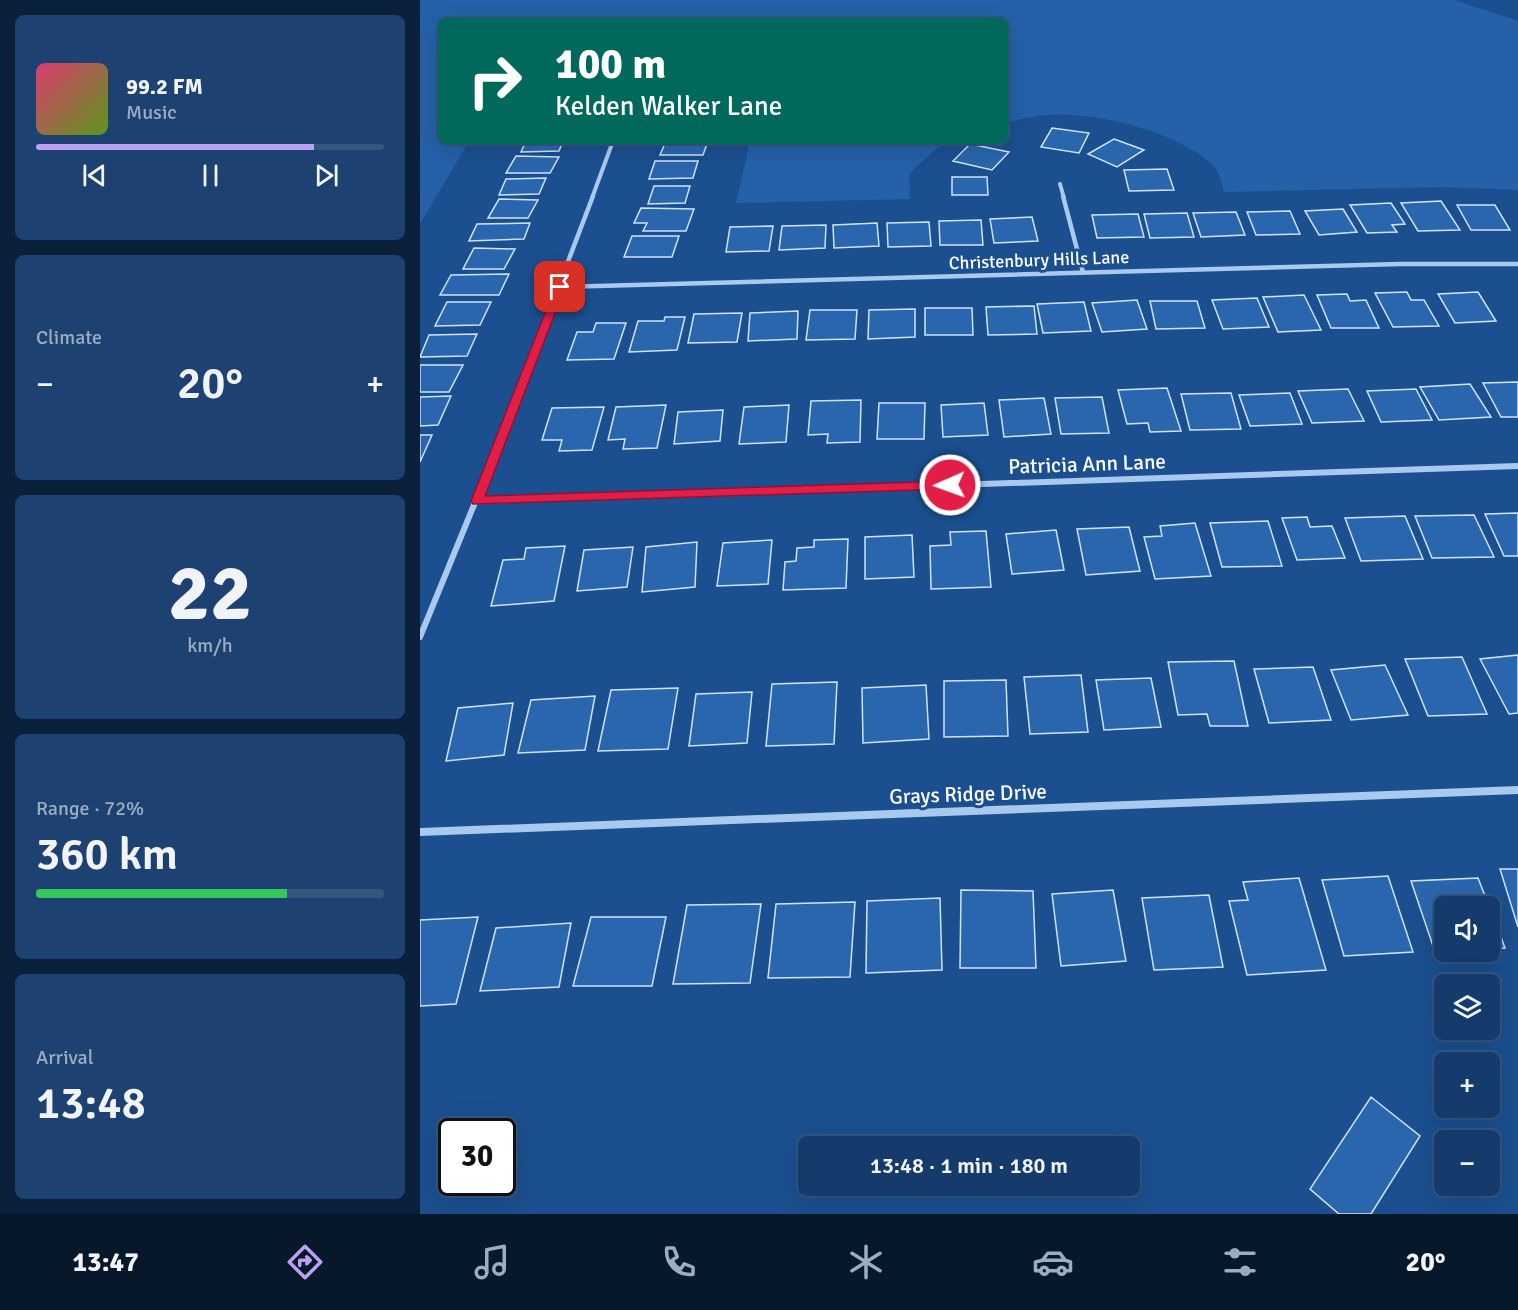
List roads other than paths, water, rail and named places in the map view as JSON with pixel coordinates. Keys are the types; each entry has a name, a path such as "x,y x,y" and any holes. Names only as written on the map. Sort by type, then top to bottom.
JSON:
{"street":[{"path":"420,637 477,501 560,287 612,144"},
{"path":"1060,184 1083,272"},
{"name":"Christenbury Hills Lane","path":"560,287 1400,264 1518,264"},
{"name":"Patricia Ann Lane","path":"477,501 1518,466"},
{"name":"Grays Ridge Drive","path":"420,832 1518,790"}]}
